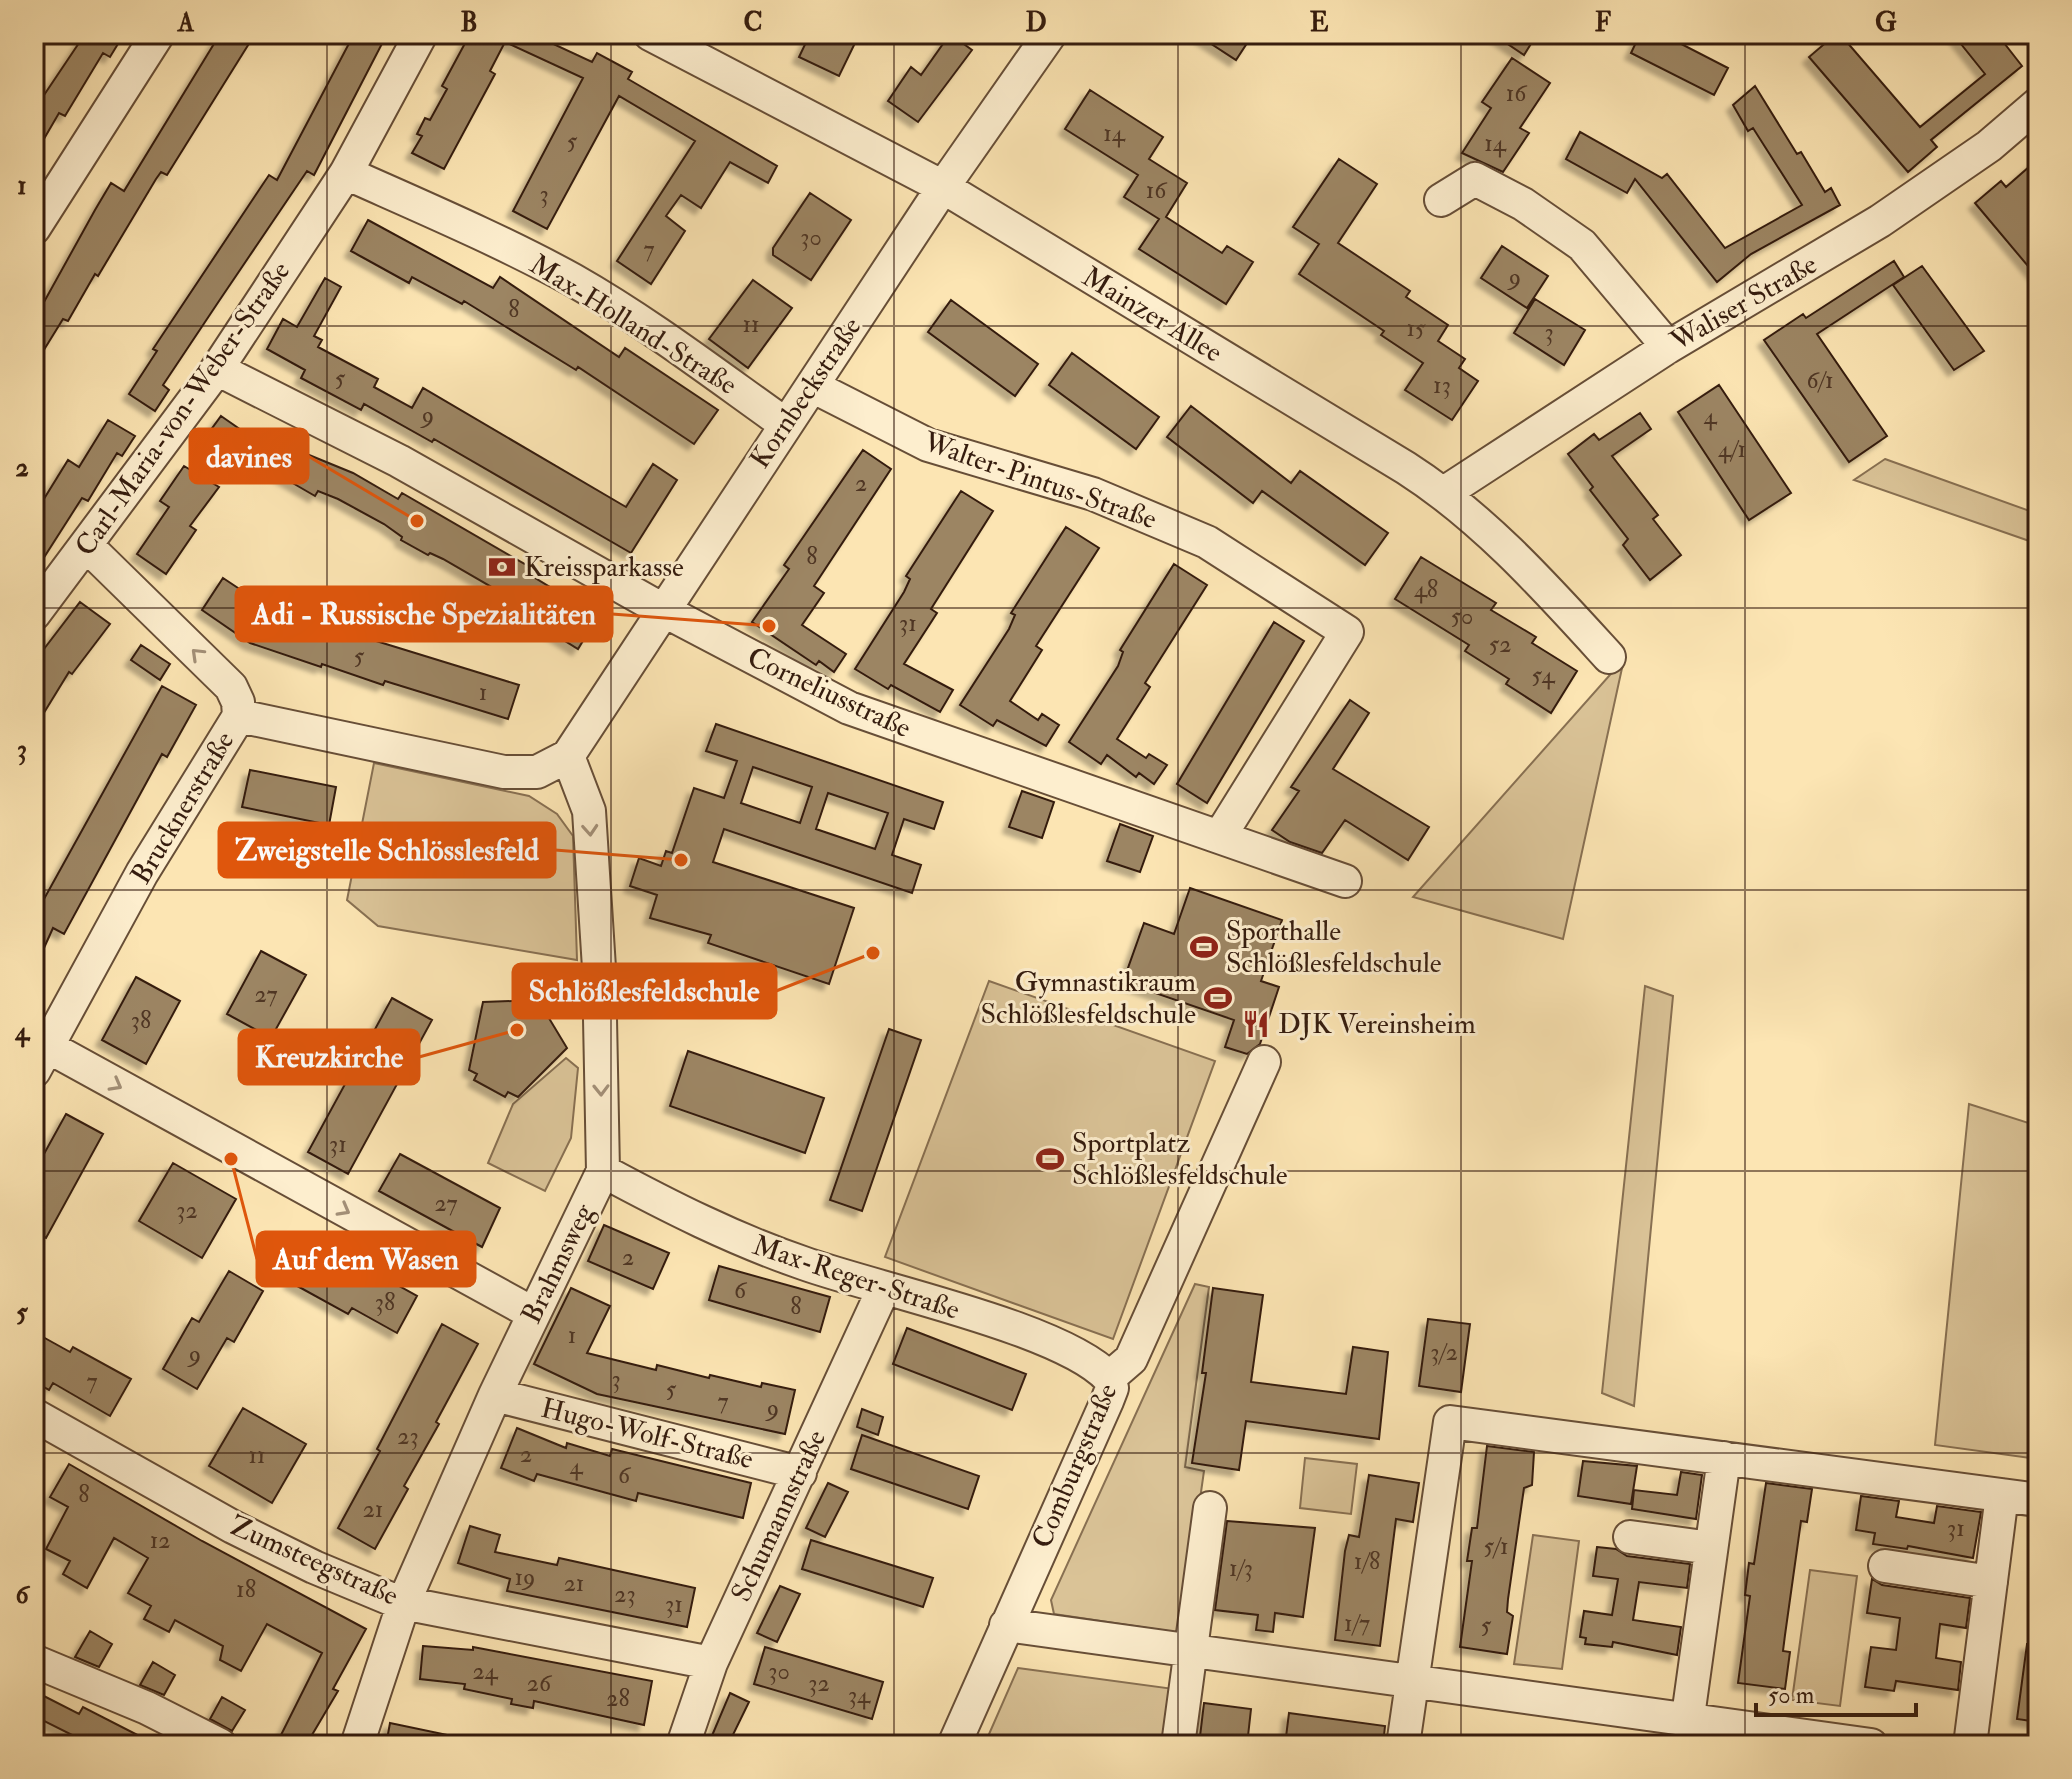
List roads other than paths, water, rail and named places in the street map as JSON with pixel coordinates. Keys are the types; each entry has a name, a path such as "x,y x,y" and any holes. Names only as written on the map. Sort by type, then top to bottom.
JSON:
{"street":[{"path":"34,228 158,34"},
{"name":"Carl-Maria-von-Weber-Straße","path":"34,614 217,369 346,173 421,34"},
{"name":"Mainzer Allee","path":"650,34 943,187 1444,493 1540,582 1609,657"},
{"name":"Kornbeckstraße","path":"568,756 661,609 943,187 1050,34"},
{"name":"Waliser Straße","path":"1444,493 1668,347 1880,221 1989,146 2038,104"},
{"name":"Max-Holland-Straße","path":"346,173 484,235 574,281 675,346 785,424"},
{"path":"1441,200 1475,179 1523,204 1582,245 1668,347"},
{"name":"Corneliusstraße","path":"217,369 399,461 661,609 849,708 1345,881"},
{"name":"Walter-Pintus-Straße","path":"812,386 928,445 1093,494 1207,542 1347,632 1220,836"},
{"path":"87,546 231,687 238,702 239,716"},
{"name":"Brucknerstraße","path":"38,1053 142,873 239,716 504,772 537,772 568,756"},
{"name":"Brahmsweg","path":"357,1745 404,1602 495,1395 603,1171 599,968 589,811 568,756"},
{"path":"38,1053 534,1314"},
{"name":"Comburgstraße","path":"954,1745 1107,1401 1112,1388 1109,1378 1131,1359 1264,1062"},
{"name":"Max-Reger-Straße","path":"603,1171 738,1239 883,1290 1050,1342 1097,1365 1109,1378"},
{"name":"Schumannstraße","path":"683,1745 711,1663 883,1290"},
{"name":"Hugo-Wolf-Straße","path":"495,1395 800,1473"},
{"name":"Zumsteegstraße","path":"34,1415 233,1527 314,1567 404,1602 711,1663"},
{"path":"1403,1745 1450,1422 2038,1500"},
{"path":"1686,1733 1724,1458"},
{"path":"1970,1745 2002,1495"},
{"path":"1178,1745 1210,1508"},
{"path":"1630,1537 1711,1548"},
{"path":"1885,1566 1991,1582"},
{"path":"1006,1625 1190,1654 1412,1683 1686,1733 1871,1745"},
{"path":"34,1661 147,1708 220,1745"}],"place":[{"name":"davines","path":"417,521"},
{"name":"Kreissparkasse","path":"502,567"},
{"name":"Adi - Russische Spezialitäten","path":"769,626"},
{"name":"Zweigstelle Schlösslesfeld","path":"681,860"},
{"name":"Sporthalle Schlößlesfeldschule","path":"1204,947"},
{"name":"Schlößlesfeldschule","path":"873,953"},
{"name":"Gymnastikraum Schlößlesfeldschule","path":"1218,998"},
{"name":"DJK Vereinsheim","path":"1256,1024"},
{"name":"Kreuzkirche","path":"517,1030"},
{"name":"Auf dem Wasen","path":"231,1159"},
{"name":"Sportplatz Schlößlesfeldschule","path":"1050,1159"}]}
